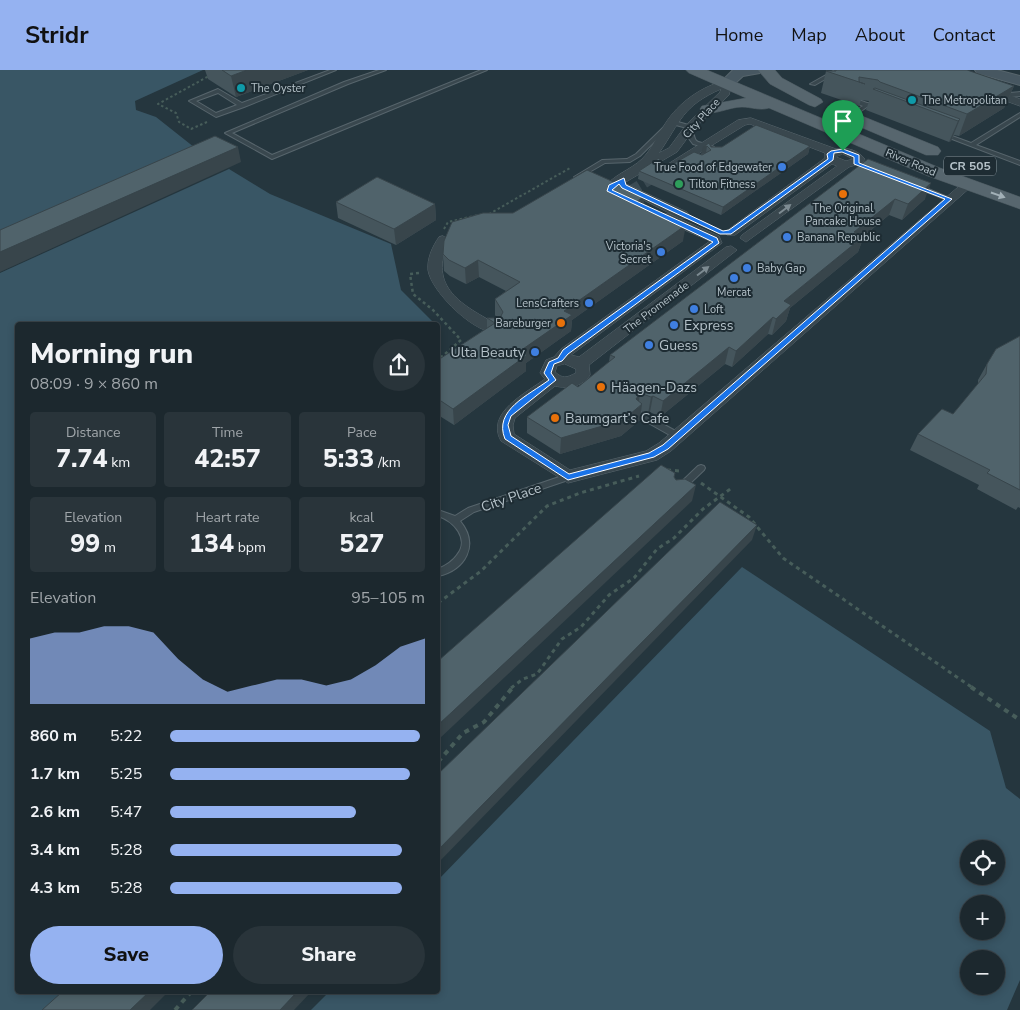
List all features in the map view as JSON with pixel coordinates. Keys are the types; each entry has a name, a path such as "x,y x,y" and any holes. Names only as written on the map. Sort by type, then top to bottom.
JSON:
{"main road":[{"path":"680,70 691,79 702,104 740,102 796,113"},
{"name":"River Road","path":"694,70 735,74 817,94 920,147 948,157"},
{"path":"713,70 735,74 756,70"},
{"path":"766,70 776,81 817,94"},
{"path":"982,70 1020,81"},
{"path":"735,74 751,86 880,138 920,147"},
{"name":"River Road","path":"735,74 796,113 971,176 1020,186"},
{"name":"River Road","path":"971,176 1020,203"}],"street":[{"name":"City Place","path":"639,168 651,156 667,134 671,122 725,93 735,74"},
{"name":"City Place","path":"721,237 609,190 639,168 673,150 690,127 710,88 735,74"},
{"path":"975,85 1020,103"},
{"name":"City Place","path":"666,170 688,154 708,148 742,122 751,121 832,156 843,151 853,153 859,159 854,165 746,238"},
{"name":"The Promenade","path":"560,359 574,346 832,156"},
{"path":"553,380 508,414 505,425 507,437 568,477 651,456 678,436 949,199 971,176"},
{"path":"444,235 434,258 436,279 449,297 474,318 495,329"},
{"path":"721,237 746,238"},
{"path":"721,237 731,250"},
{"name":"The Promenade","path":"580,364 731,250 743,248 747,242 746,238"},
{"path":"560,359 571,360 580,364 584,371 576,382 564,383 553,380 547,370 551,363 560,359"}],"lane":[{"path":"242,106 218,91 192,101 216,116 242,106 334,70"},
{"path":"384,70 346,83 228,133 272,157 485,70"},
{"path":"817,94 813,84 839,70"},
{"path":"999,96 1020,94"},
{"path":"844,109 868,104 884,112"},
{"path":"844,109 868,104"},
{"path":"971,145 1020,115"},
{"path":"572,180 604,161 628,161 638,155 671,122 690,127 690,136 695,142 708,148"},
{"path":"936,132 1020,163"},
{"path":"688,154 700,159"},
{"path":"915,186 949,199"},
{"path":"639,414 678,436"},
{"path":"676,492 701,468"},
{"name":"City Place","path":"455,520 471,510 568,477"},
{"path":"440,514 455,520 464,531 466,544 462,556 440,572"}],"path":[{"path":"444,235 448,222 475,215 485,216 573,166"},
{"path":"426,272 410,274 413,294 433,310 461,340 440,358"},
{"path":"661,470 676,469 691,477 749,517 783,558 1020,720"},
{"path":"440,602 481,571 547,506 580,493 643,475"},
{"path":"440,760 463,733 484,722 511,688 523,679 536,674 562,639 581,627 609,595 634,578 657,549 674,538 703,509 721,498 733,487"},
{"path":"175,1010 189,994"}],"water":[{"path":"0,70 203,70 135,101 136,110 156,117 204,155 0,248"},
{"path":"229,169 270,194 391,244 401,290 433,322 15,322 15,994 81,994 63,1010 0,1010 0,273"},
{"path":"742,567 990,731 1006,788 1020,799 1020,980 1007,1010 311,1010 327,994 440,994 440,878"}],"building":[{"path":"222,70 247,70 231,76"},
{"path":"967,70 1014,86 967,114 878,80 859,77 859,82 826,71"},
{"path":"875,88 960,119 958,121 873,89"},
{"path":"756,125 810,146 723,207 639,171 659,158 662,164 671,165 694,152 702,155 711,150 707,146 703,147 709,143 711,147 722,147"},
{"path":"215,136 238,147 0,252 0,230"},
{"path":"868,159 931,183 908,204 895,199 854,232 864,236 784,301 791,305 776,319 773,317 736,351 729,347 663,401 640,393 636,399 642,404 623,420 561,438 527,417 572,383 578,387 615,357 610,355"},
{"path":"587,170 645,196 636,202 686,225 564,311 572,315 520,351 527,355 453,409 440,400 440,359 495,323 487,318 500,318 503,312 495,299 520,282 478,260 465,268 449,260 443,254 444,241 452,222 483,213 513,213"},
{"path":"377,177 435,204 394,229 336,202"},
{"path":"1020,336 1020,490 987,473 990,470 918,434 942,409 953,414 986,374 987,364 996,349"},
{"path":"661,465 675,473 674,477 676,480 685,479 696,485 440,723 440,659"},
{"path":"720,502 757,525 440,848 440,772"},
{"path":"60,994 147,994 130,1010 42,1010"},
{"path":"208,994 295,994 280,1010 192,1010"}],"tunnel":[{"path":"616,200 665,170"}],"place":[{"name":"The Oyster","path":"241,88"},
{"name":"The Metropolitan","path":"912,100"},
{"name":"True Food of Edgewater","path":"782,167"},
{"name":"Tilton Fitness","path":"679,184"},
{"name":"The Original Pancake House","path":"843,194"},
{"name":"Banana Republic","path":"787,237"},
{"name":"Victoria's Secret","path":"661,252"},
{"name":"Baby Gap","path":"747,268"},
{"name":"Mercat","path":"734,278"},
{"name":"LensCrafters","path":"589,303"},
{"name":"Loft","path":"694,309"},
{"name":"Bareburger","path":"561,323"},
{"name":"Express","path":"674,325"},
{"name":"Guess","path":"649,345"},
{"name":"Ulta Beauty","path":"535,352"},
{"name":"Häagen-Dazs","path":"601,387"},
{"name":"Baumgart’s Cafe","path":"555,418"}],"route":[{"path":"843,151 857,156 859,159 855,163 949,199 665,447 651,456 568,477 507,437 505,425 508,414 553,380 547,373 548,366 551,363 560,359 566,352 716,243 715,239 609,190 611,186 622,179 621,183 624,187 722,233 731,232 831,159 830,154 843,151"}]}
